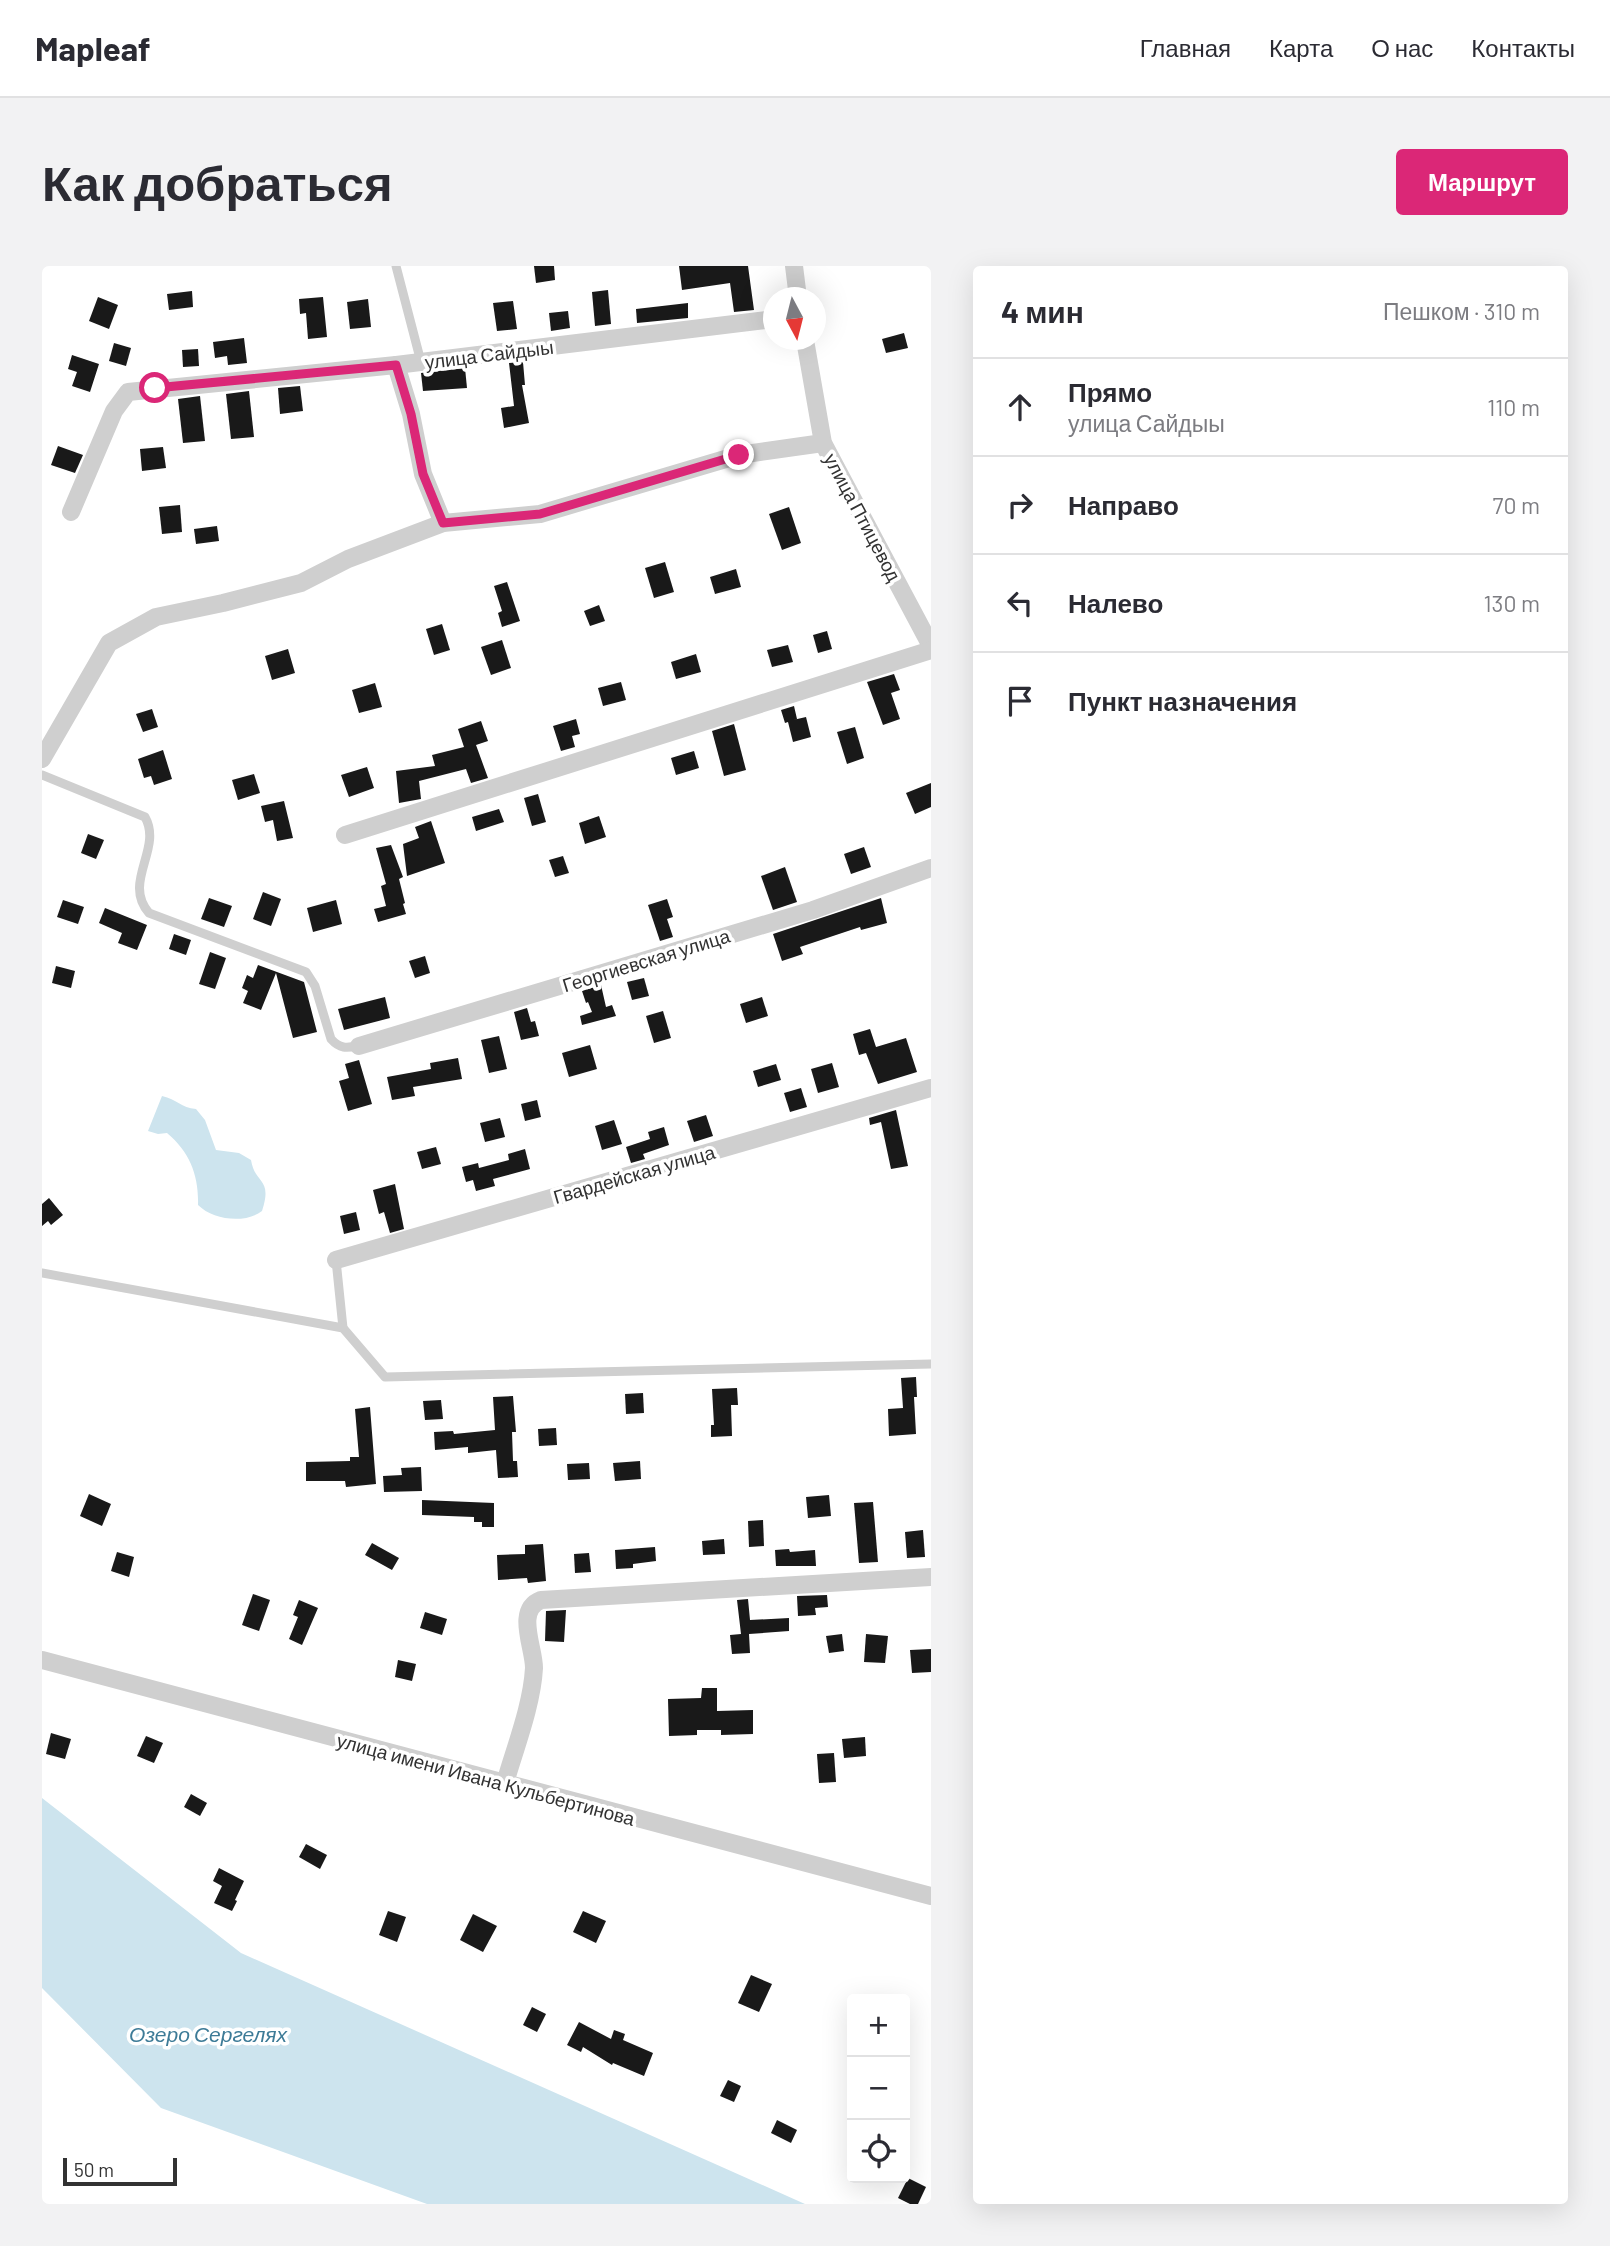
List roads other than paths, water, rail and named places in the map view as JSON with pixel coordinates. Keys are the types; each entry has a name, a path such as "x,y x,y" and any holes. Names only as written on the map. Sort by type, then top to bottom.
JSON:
{"street":[{"path":"794,266 797,287"},
{"name":"улица Сайдыы","path":"71,512 114,411 128,392 396,365 763,320"},
{"name":"улица Птицевод","path":"807,350 823,443 931,648"},
{"path":"396,365 411,414 423,474 443,523"},
{"path":"42,759 108,643 156,617 301,583 348,559 443,523 540,514 739,455 823,443"},
{"path":"345,835 931,648"},
{"name":"Георгиевская улица","path":"359,1046 813,910 931,868"},
{"name":"Гвардейская улица","path":"337,1260 931,1088"},
{"path":"505,1783 529,1698 534,1667 528,1617 529,1608 534,1603 541,1600 931,1577"},
{"name":"улица имени Ивана Кульбертинова","path":"42,1660 931,1896"}],"lane":[{"path":"396,266 421,362"},
{"path":"42,775 145,817 150,827 150,838 138,891 140,903 149,913 306,972 315,986 331,1039 337,1046 345,1049 359,1046"},
{"path":"337,1260 342,1328 385,1377 931,1364"},
{"path":"42,1273 342,1328"}],"water":[{"path":"162,1096 196,1109 205,1120 216,1150 239,1153 251,1160 264,1187 262,1211 238,1219 220,1217 198,1205 195,1174 182,1148 167,1133 148,1131"},
{"name":"Озеро Сергелях","path":"42,1798 241,1953 805,2204 427,2204 161,2108 42,1988"}]}
